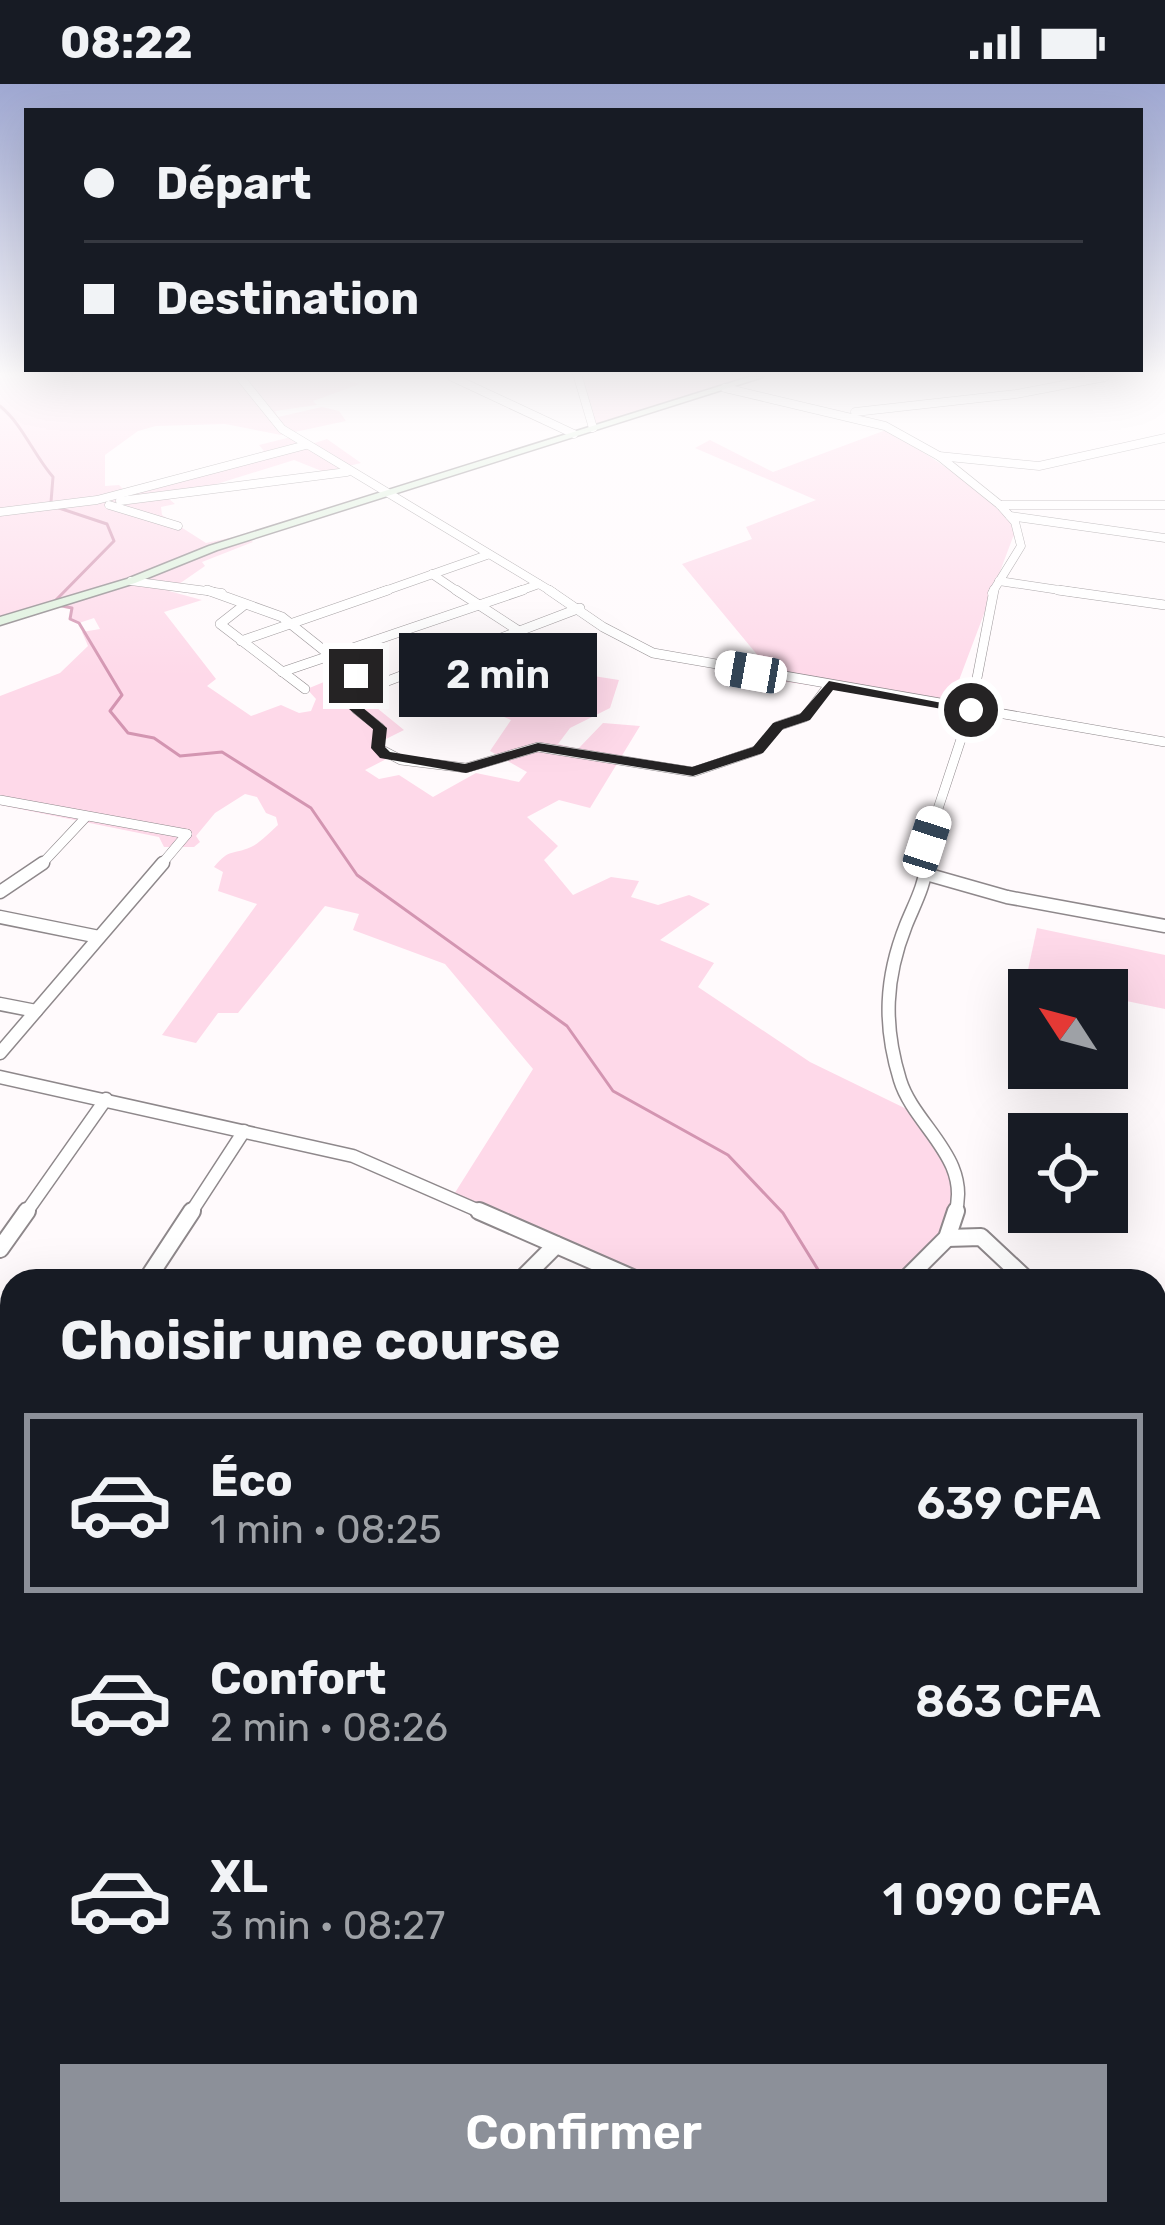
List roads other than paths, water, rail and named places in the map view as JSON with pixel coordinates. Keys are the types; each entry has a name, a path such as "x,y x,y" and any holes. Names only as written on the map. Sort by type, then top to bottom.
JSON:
{"main road":[{"path":"0,621 440,477"}],"street":[{"path":"97,500 185,477"},
{"path":"0,512 176,496 312,477"},
{"path":"355,477 580,608 603,627 674,659 1165,742"},
{"path":"916,1269 947,1238 959,1200 945,1146 901,1086 885,1014 893,957 926,874 927,842 971,710 990,596 1021,546 1010,516 964,477"},
{"path":"97,500 178,526"},
{"path":"1000,505 1165,505"},
{"path":"1010,516 1165,538"},
{"path":"241,641 487,554"},
{"path":"432,574 519,631"},
{"path":"131,581 187,584 218,592 293,624 332,653"},
{"path":"999,581 1165,605"},
{"path":"281,673 539,584"},
{"path":"243,606 220,624 305,688"},
{"path":"356,693 580,608"},
{"path":"332,653 331,658 356,676 356,709 380,728 378,748 401,760 466,768 538,747 693,772 758,750 778,726 805,717 829,685"},
{"path":"0,800 187,834 0,1053"},
{"path":"0,892 35,871 86,818"},
{"path":"926,874 949,874 985,892 1025,902 1062,904 1138,925 1165,926"},
{"path":"0,917 99,937"},
{"path":"0,1004 36,1011"},
{"path":"0,1077 353,1156 612,1269"},
{"path":"0,1249 106,1099"},
{"path":"154,1269 244,1131"},
{"path":"947,1238 974,1232 987,1238 998,1257 1013,1269"},
{"path":"532,1269 556,1245"}],"waterway":[{"path":"51,502 53,477"},
{"path":"55,601 114,541 107,524 56,507"},
{"path":"62,606 72,608 70,619 79,623 122,695 110,711 128,733 154,738 180,756 222,752 311,808 357,875 567,1026 613,1091 728,1155 783,1213 818,1269"}]}
